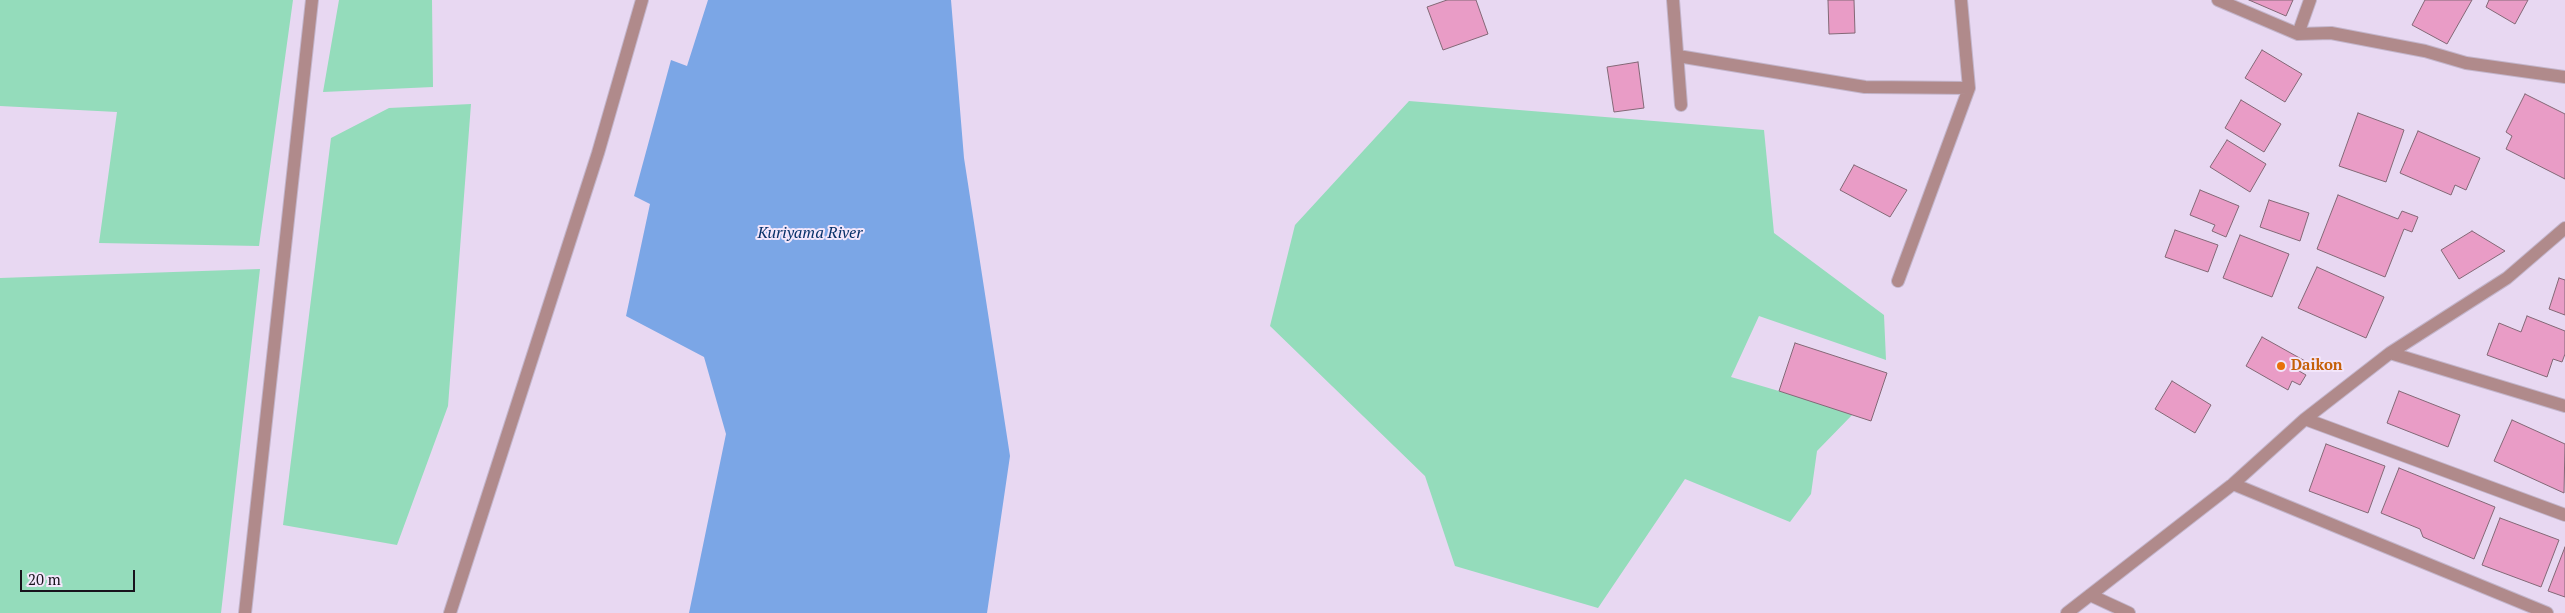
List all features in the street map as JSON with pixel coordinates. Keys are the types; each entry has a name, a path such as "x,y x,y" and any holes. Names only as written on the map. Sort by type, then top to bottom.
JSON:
{"street":[{"path":"245,613 312,0"},
{"path":"450,613 598,153 642,0"},
{"path":"1673,0 1681,105"},
{"path":"1898,281 1969,88 1961,0"},
{"path":"2218,0 2298,34 2331,33 2425,51 2466,63 2565,77"},
{"path":"2298,34 2310,0"},
{"path":"1678,56 1865,87 1969,88"},
{"path":"2067,613 2233,484 2306,419 2390,353 2507,278 2565,228"},
{"path":"2390,353 2565,406"},
{"path":"2306,419 2565,515"},
{"path":"2233,484 2547,613"},
{"path":"2090,595 2129,613"}],"green space":[{"path":"0,0 293,0 259,246 99,243 117,112 0,106"},
{"path":"339,0 432,0 433,87 323,92"},
{"path":"1409,101 1764,130 1774,233 1884,315 1886,360 1759,316 1731,377 1854,413 1817,451 1811,494 1790,522 1685,479 1598,608 1455,566 1425,476 1270,326 1295,225"},
{"path":"471,104 448,406 397,545 283,525 331,138 389,108"},
{"path":"260,269 221,613 0,613 0,278"}],"water":[{"name":"Kuriyama River","path":"708,0 951,0 964,158 1010,456 987,613 689,613 726,434 704,357 626,316 650,204 634,196 671,60 687,66"}],"building":[{"path":"1447,0 1476,0 1488,34 1443,50 1427,7"},
{"path":"1828,0 1854,0 1855,33 1829,34"},
{"path":"2249,0 2293,0 2286,16"},
{"path":"2425,0 2472,0 2447,44 2412,25"},
{"path":"2489,0 2528,0 2515,24 2486,7"},
{"path":"2262,50 2302,74 2285,102 2245,78"},
{"path":"1638,62 1644,108 1614,112 1607,67"},
{"path":"2525,94 2565,114 2565,179 2506,149 2512,136 2506,132"},
{"path":"2241,100 2281,124 2264,152 2225,128"},
{"path":"2358,113 2404,130 2386,182 2339,166"},
{"path":"2418,131 2480,158 2466,190 2455,185 2451,195 2400,173"},
{"path":"2227,140 2266,164 2250,192 2210,167"},
{"path":"1854,165 1907,190 1890,217 1840,190"},
{"path":"2200,190 2239,206 2226,237 2212,231 2215,225 2190,215"},
{"path":"2338,195 2398,219 2402,211 2418,217 2412,232 2404,229 2385,277 2317,249"},
{"path":"2269,200 2309,213 2300,241 2260,227"},
{"path":"2175,230 2218,245 2208,272 2165,257"},
{"path":"2472,231 2505,251 2459,279 2441,250"},
{"path":"2240,235 2289,254 2272,297 2223,278"},
{"path":"2317,267 2384,297 2366,338 2298,308"},
{"path":"2559,278 2565,280 2565,315 2549,309"},
{"path":"2527,316 2565,331 2565,354 2562,362 2553,359 2547,377 2487,355 2499,323 2521,332"},
{"path":"2262,337 2305,361 2299,371 2306,375 2300,385 2292,381 2288,390 2246,366"},
{"path":"1795,343 1887,373 1871,421 1779,391"},
{"path":"2172,381 2211,405 2195,433 2155,409"},
{"path":"2399,391 2460,415 2448,447 2387,423"},
{"path":"2512,420 2565,444 2564,493 2494,461"},
{"path":"2326,444 2385,466 2368,513 2309,491"},
{"path":"2399,468 2495,507 2474,559 2423,537 2420,529 2381,513"},
{"path":"2500,518 2559,540 2541,587 2482,565"},
{"path":"2565,547 2565,597 2548,591"}],"place":[{"name":"Daikon","path":"2281,366"}]}
